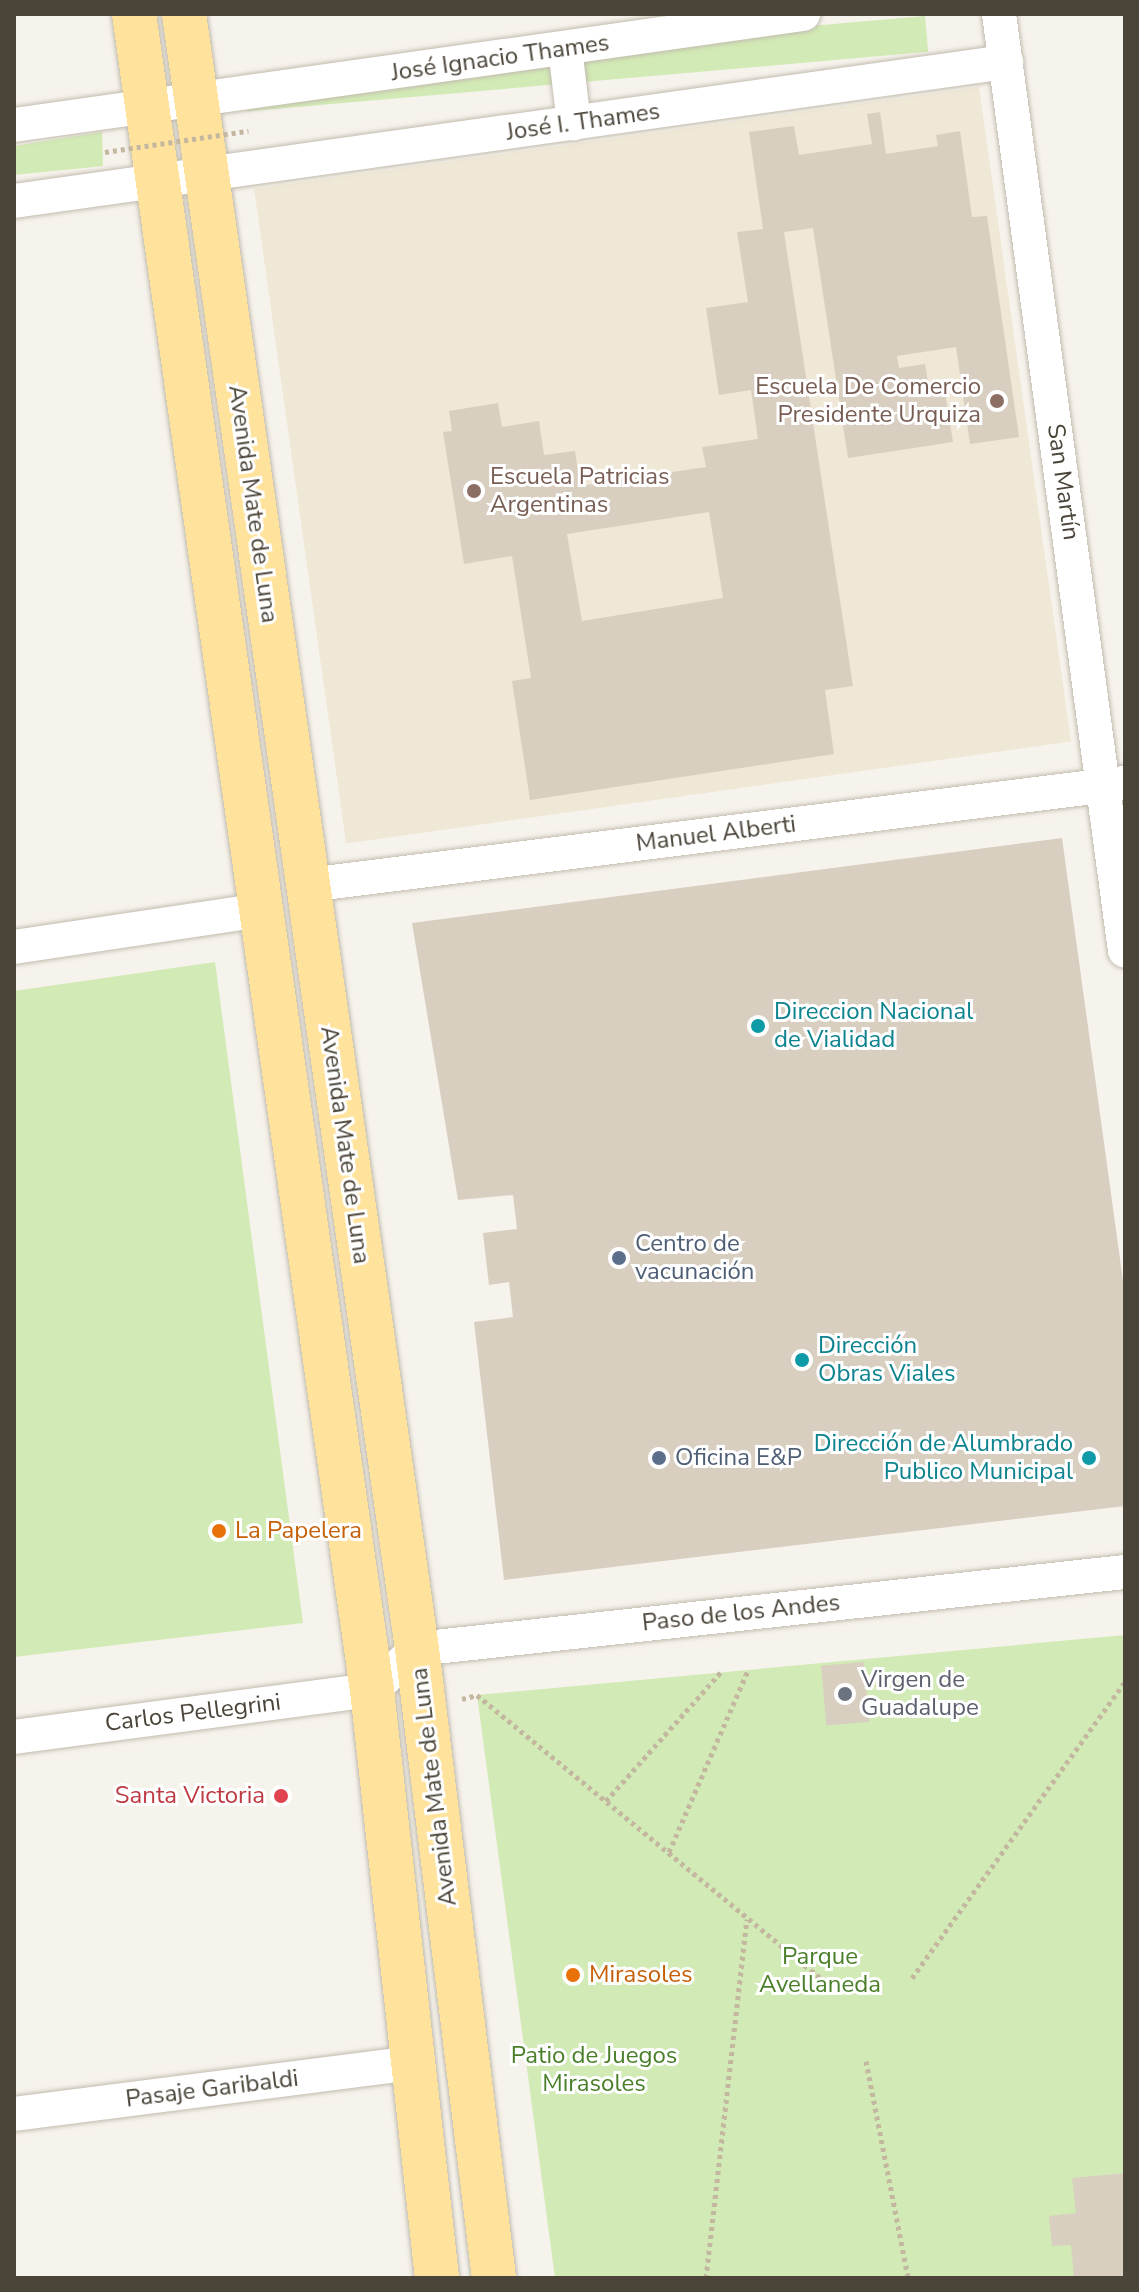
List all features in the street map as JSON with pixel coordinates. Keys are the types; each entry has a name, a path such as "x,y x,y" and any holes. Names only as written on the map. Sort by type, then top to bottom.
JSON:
{"main road":[{"name":"Avenida Mate de Luna","path":"134,14 372,1690 437,2278"},
{"name":"Avenida Mate de Luna","path":"184,14 417,1649 494,2278"}],"street":[{"name":"José Ignacio Thames","path":"14,125 803,14"},
{"name":"San Martín","path":"999,14 1114,784 1125,951"},
{"path":"565,48 574,123"},
{"name":"José I. Thames","path":"14,201 1006,62"},
{"name":"Manuel Alberti","path":"308,885 1114,784"},
{"path":"14,947 263,910"},
{"name":"Paso de los Andes","path":"417,1649 1125,1572"},
{"path":"372,1690 417,1649"},
{"name":"Carlos Pellegrini","path":"14,1737 372,1690"},
{"name":"Pasaje Garibaldi","path":"14,2114 411,2063"}],"path":[{"path":"105,152 248,131"},
{"path":"669,1853 748,1670"},
{"path":"606,1801 721,1672"},
{"path":"912,1978 1125,1682"},
{"path":"477,1695 829,1985"},
{"path":"706,2278 748,1918"},
{"path":"866,2061 908,2278"}],"shaded area":[{"path":"979,87 1071,742 346,843 254,189"}],"green space":[{"path":"925,16 928,52 247,111 244,76"},
{"path":"102,132 103,166 14,175 14,146"},
{"path":"215,962 303,1623 14,1657 14,991"},
{"name":"Parque Avellaneda","path":"1125,1635 1125,2278 555,2278 477,1695"}],"building":[{"path":"880,112 886,154 938,146 936,135 960,131 972,217 987,216 1019,437 970,444 956,347 897,356 899,368 925,364 930,394 945,392 953,442 848,458 813,228 784,232 853,686 825,690 834,754 530,800 512,681 531,678 512,556 464,564 443,432 452,431 449,411 498,403 502,427 539,421 544,455 575,451 580,486 706,467 702,447 758,439 751,390 719,395 706,308 748,302 737,232 763,229 749,132 794,126 799,155 872,144 867,114","holes":["709,512 723,598 582,621 567,534"]},
{"path":"1062,838 1125,1295 1125,1506 504,1580 474,1322 513,1317 509,1282 489,1285 483,1233 517,1229 513,1195 458,1200 412,923"},
{"name":"Virgen de Guadalupe","path":"864,1662 869,1722 826,1726 821,1666"},
{"path":"1125,2173 1125,2278 1074,2278 1071,2245 1052,2246 1049,2216 1076,2213 1072,2178"}],"place":[{"name":"Escuela De Comercio Presidente Urquiza","path":"997,401"},
{"name":"Escuela Patricias Argentinas","path":"474,491"},
{"name":"Direccion Nacional de Vialidad","path":"758,1026"},
{"name":"Centro de vacunación","path":"619,1258"},
{"name":"Dirección Obras Viales","path":"802,1360"},
{"name":"Oficina E&P","path":"659,1458"},
{"name":"Dirección de Alumbrado Publico Municipal","path":"1089,1458"},
{"name":"La Papelera","path":"219,1531"},
{"name":"Virgen de Guadalupe","path":"845,1694"},
{"name":"Santa Victoria","path":"281,1796"},
{"name":"Mirasoles","path":"573,1975"}],"park label":[{"name":"Patio de Juegos Mirasoles","path":"594,2070"}]}
